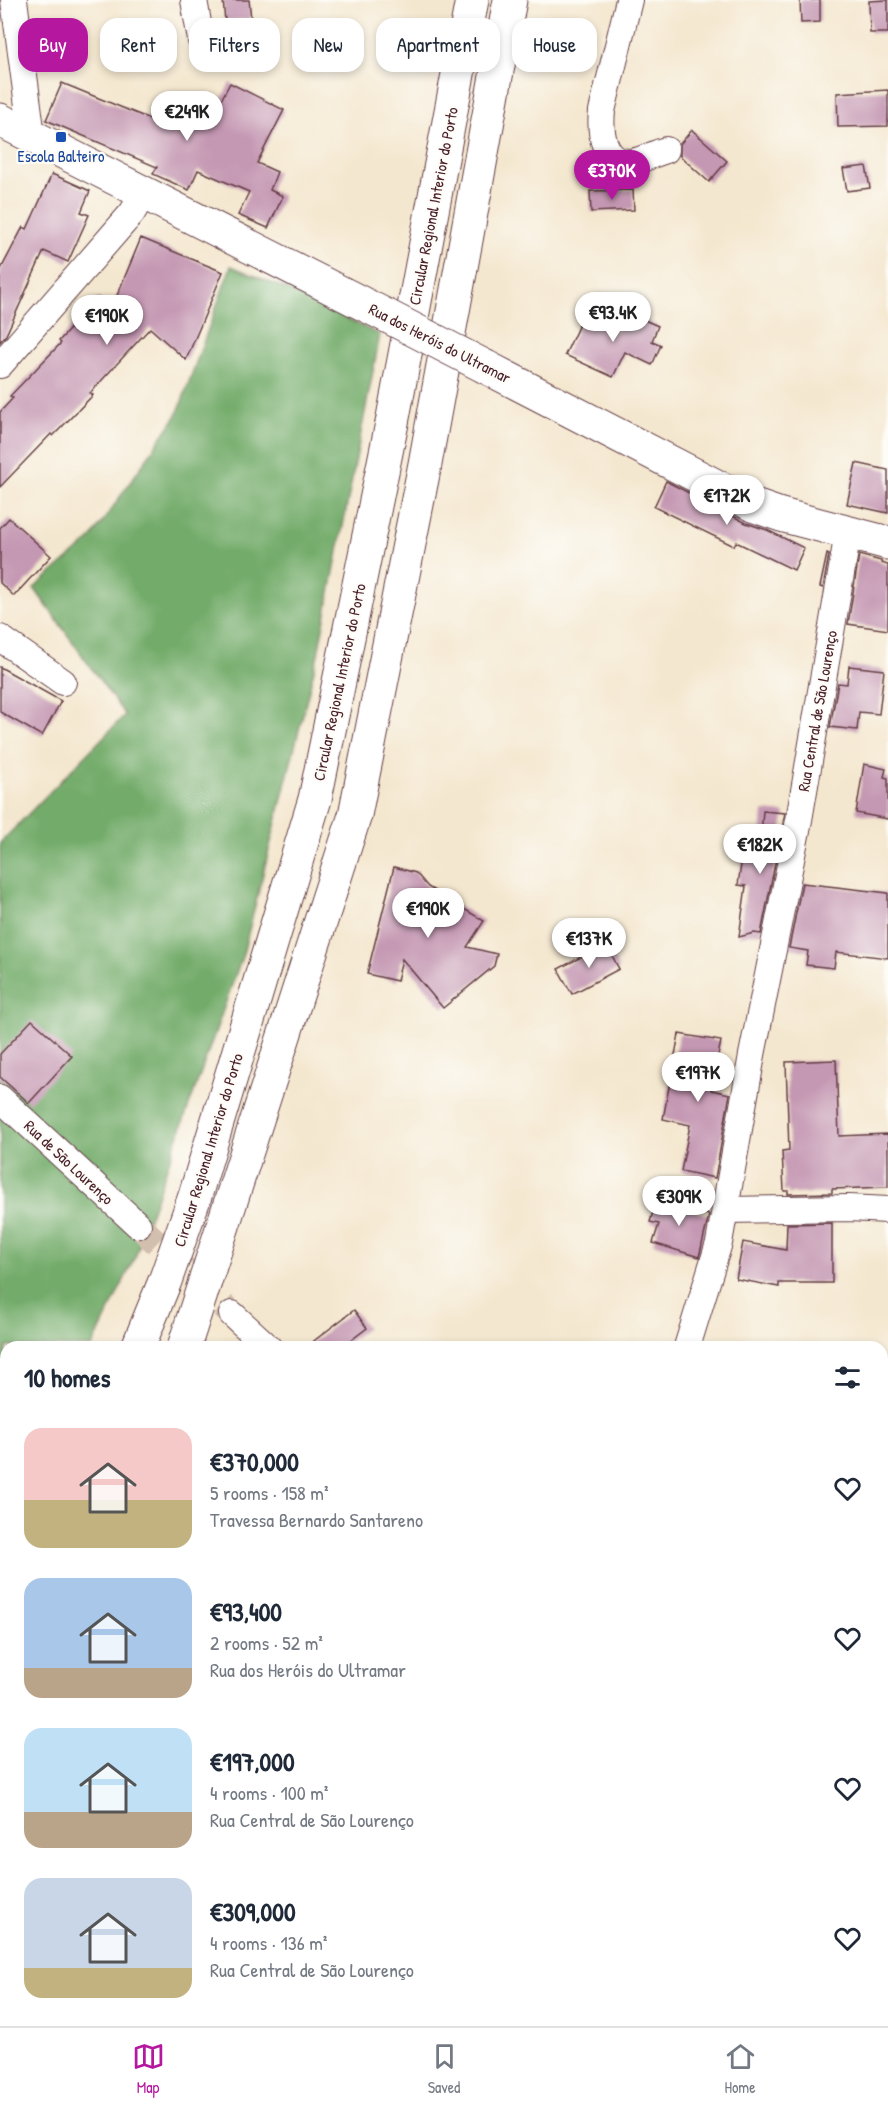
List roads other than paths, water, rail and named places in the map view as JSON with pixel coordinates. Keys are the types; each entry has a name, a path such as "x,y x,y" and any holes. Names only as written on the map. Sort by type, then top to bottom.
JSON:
{"main road":[{"name":"Circular Regional Interior do Porto","path":"140,1341 165,1281 195,1196 315,799 392,423 472,0"},
{"path":"186,1341 355,815 425,465 510,0"},
{"name":"Rua dos Heróis do Ultramar","path":"0,120 755,506 888,543"}],"street":[{"path":"15,0 32,136"},
{"path":"194,0 197,18"},
{"path":"629,0 602,111 601,127 604,142 609,153 618,159 630,162 666,150"},
{"path":"0,365 132,213 144,193"},
{"name":"Rua Central de São Lourenço","path":"689,1341 719,1244 752,1055 799,820 848,533"},
{"path":"0,638 63,682"},
{"name":"Rua de São Lourenço","path":"0,1098 138,1225"},
{"path":"725,1210 849,1208 888,1210"},
{"path":"232,1314 261,1341"}],"tunnel":[{"path":"138,1225 232,1314"}],"place":[{"name":"Escola Balteiro","path":"61,137"}]}
